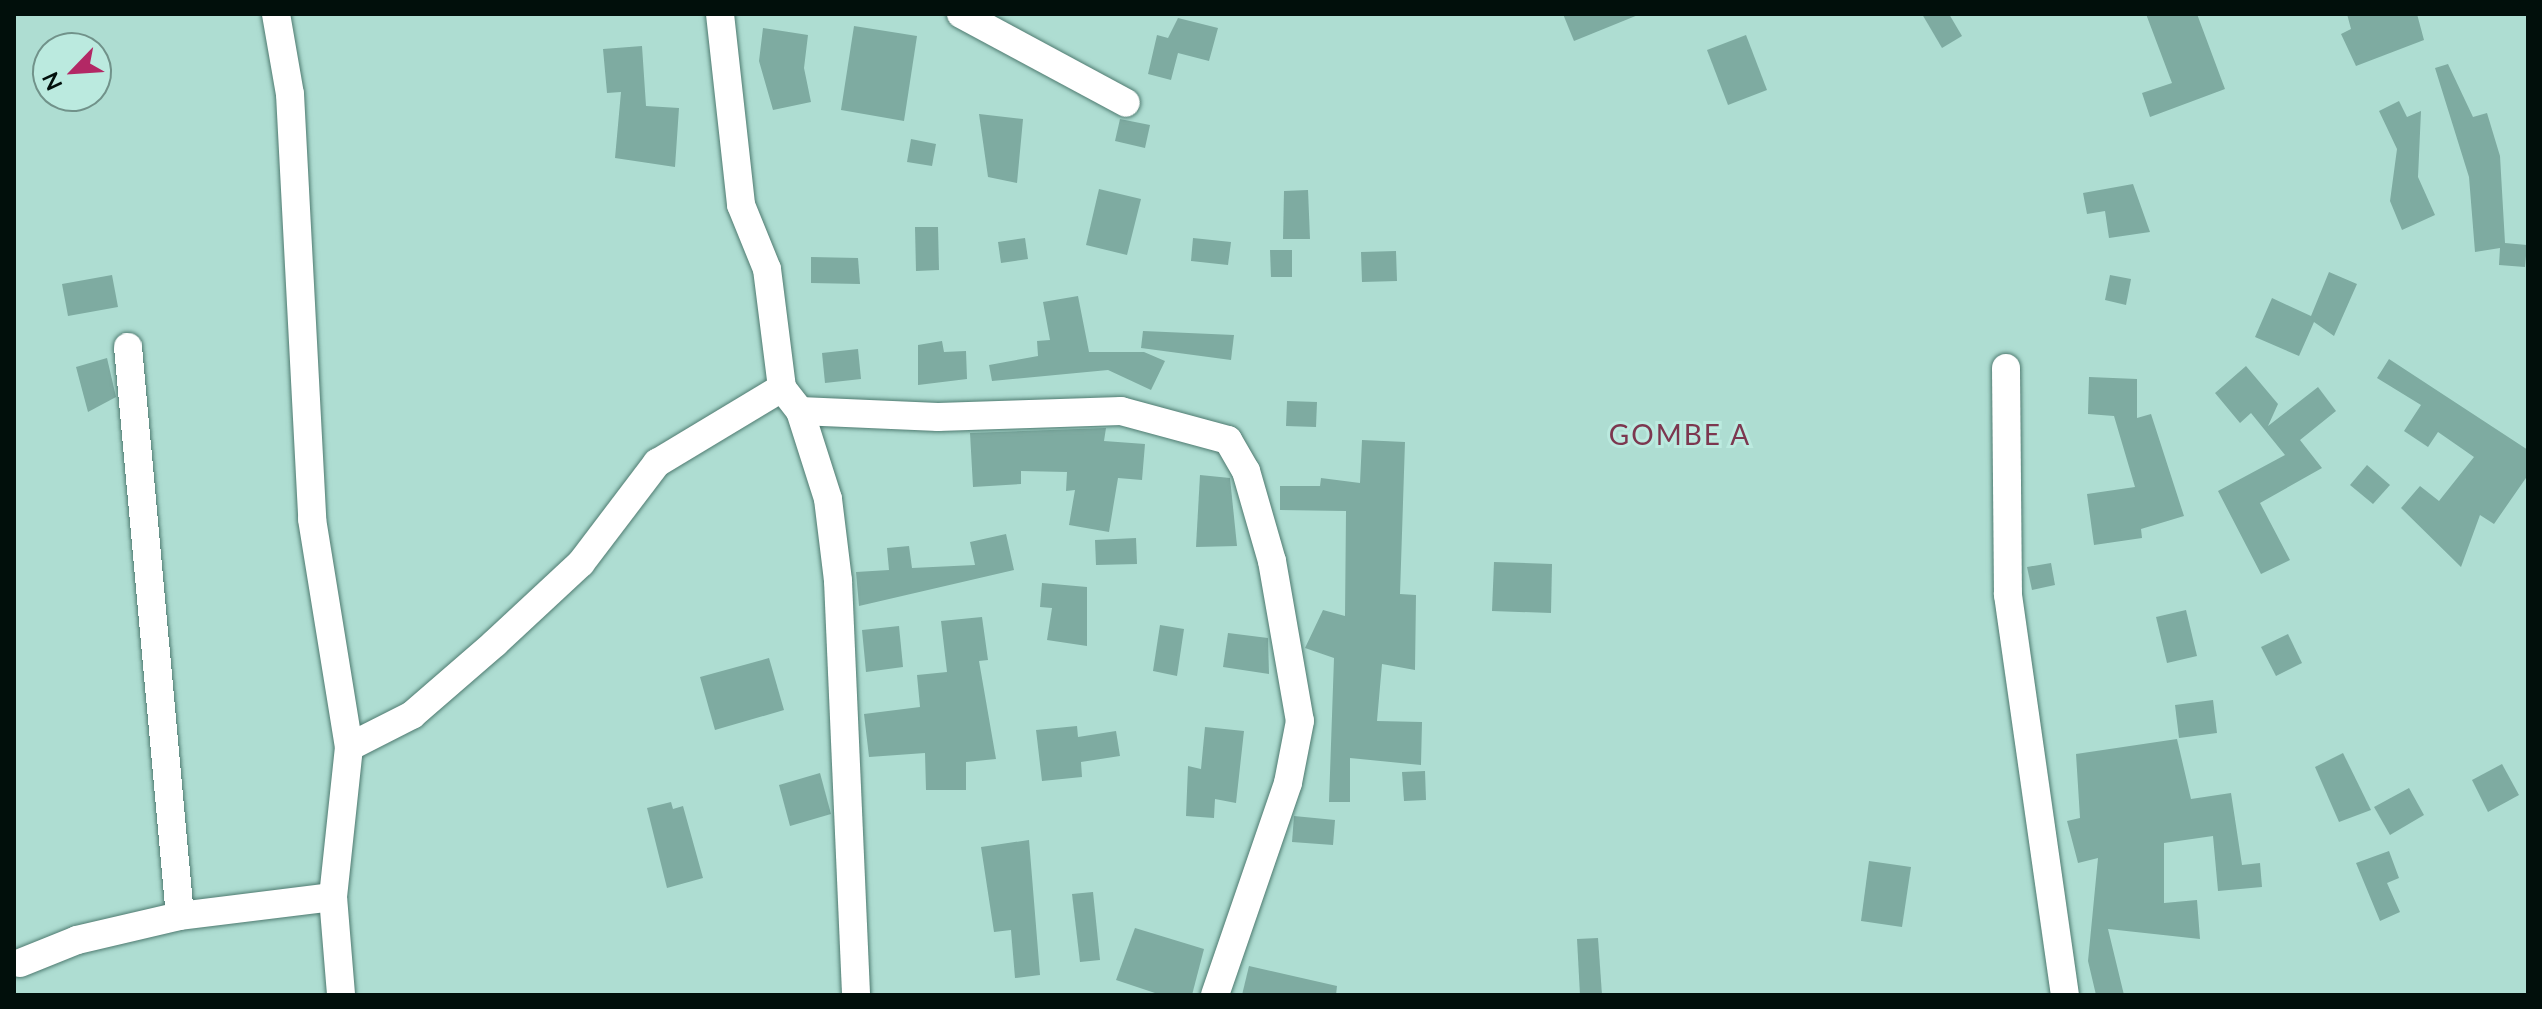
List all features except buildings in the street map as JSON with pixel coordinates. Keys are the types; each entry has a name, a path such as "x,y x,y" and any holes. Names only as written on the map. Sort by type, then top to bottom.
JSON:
{"street":[{"path":"276,14 290,94 312,519 349,747 333,897 341,995"},
{"path":"720,14 741,205 767,269 782,388 800,411 828,499 838,581 856,995"},
{"path":"961,14 1126,103"},
{"path":"128,347 180,916"},
{"path":"2006,368 2008,595 2065,995"},
{"path":"349,747 412,715 495,643 581,563 657,463 782,388"},
{"path":"800,411 938,417 1121,411 1228,440 1246,471 1272,561 1300,721 1288,783 1215,995"},
{"path":"20,963 77,940 180,916 333,897"}],"district":[{"name":"GOMBE A","path":"1680,434"}]}
